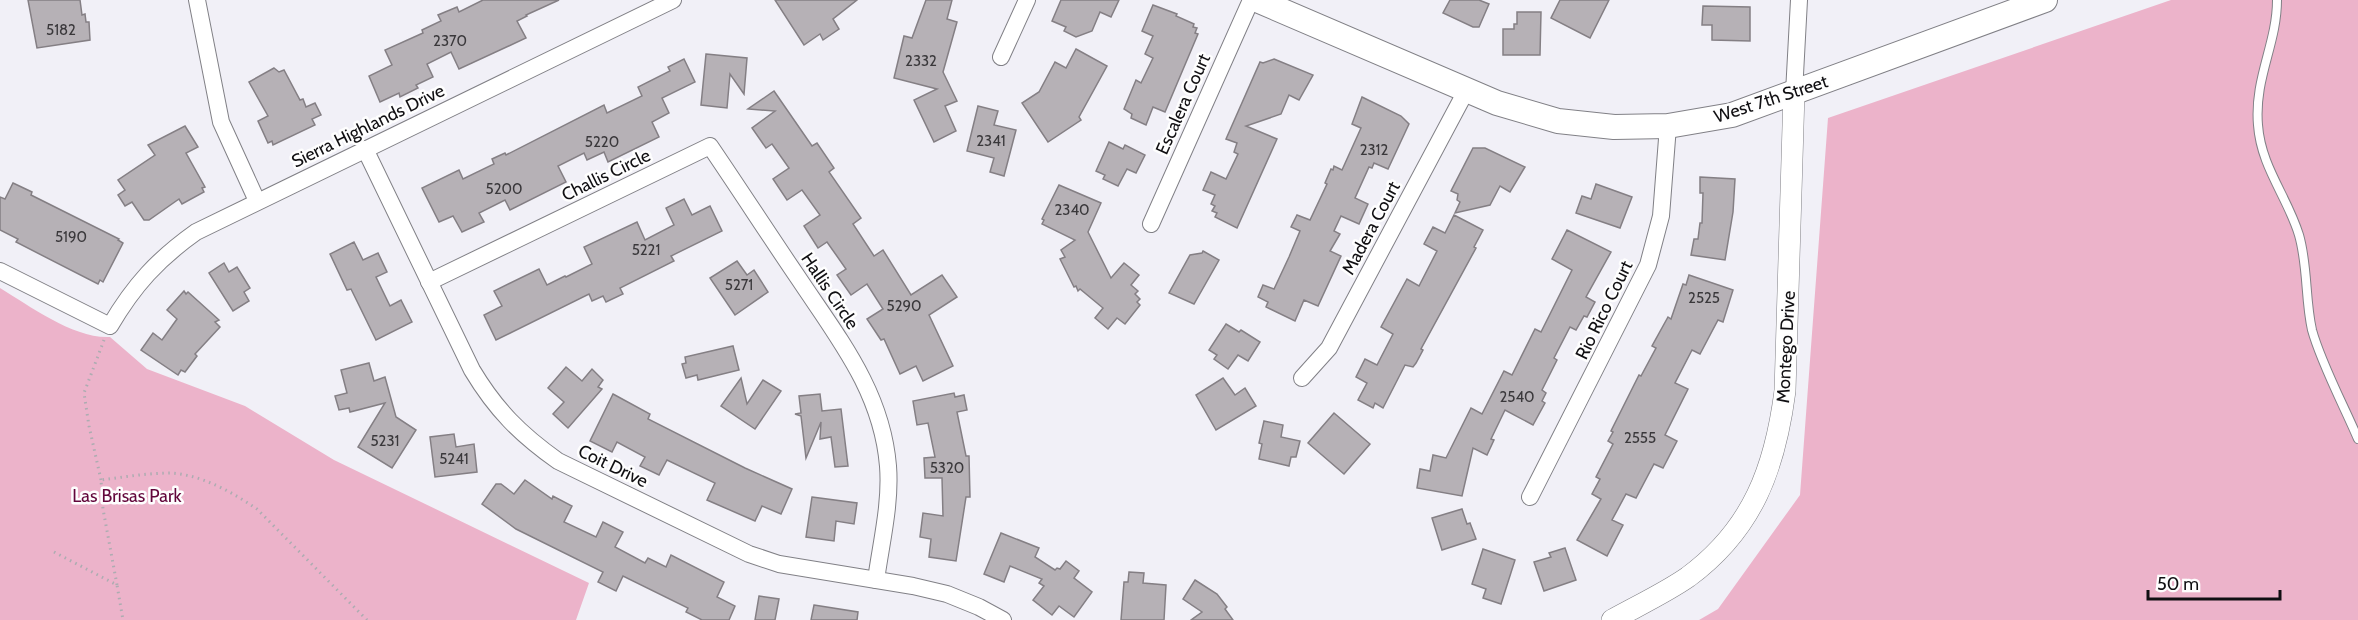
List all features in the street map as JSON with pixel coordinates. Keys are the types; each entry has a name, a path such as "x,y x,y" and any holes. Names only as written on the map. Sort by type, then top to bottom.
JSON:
{"main road":[{"name":"West 7th Street","path":"1257,0 1466,91 1529,114 1558,121 1614,127 1668,126 1732,115 2045,0"}],"street":[{"path":"197,0 221,122 257,201"},
{"name":"Sierra Highlands Drive","path":"110,326 127,297 148,272 170,250 196,231 673,0"},
{"path":"1001,57 1027,0"},
{"name":"Escalera Court","path":"1150,224 1251,0"},
{"name":"Montego Drive","path":"1612,620 1688,577 1724,545 1747,516 1766,476 1780,432 1785,391 1799,0"},
{"name":"Madera Court","path":"1302,378 1329,348 1466,91"},
{"name":"Rio Rico Court","path":"1530,497 1648,265 1661,216 1668,126"},
{"name":"Challis Circle","path":"429,282 710,146 766,230"},
{"name":"Coit Drive","path":"365,149 472,370 488,397 531,442 558,461 749,554 779,564 947,594 1003,620"},
{"name":"Hallis Circle","path":"766,230 861,374 875,404 883,434 888,468 888,500 876,580"},
{"path":"0,271 110,326"}],"lane":[{"path":"2277,0 2273,38 2261,76 2258,101 2258,126 2262,151 2299,236 2305,264 2307,306 2313,333 2358,439"}],"path":[{"path":"110,326 84,393 101,480 103,509 123,620"},
{"path":"101,480 172,473 207,481 237,496 257,509 367,620"},
{"path":"54,552 117,585"}],"green space":[{"path":"2171,0 2358,0 2358,620 1699,620 1718,609 1800,495 1828,118"},
{"name":"Las Brisas Park","path":"0,288 67,327 82,333 110,337 147,369 245,406 334,460 589,583 576,620 0,620"}],"building":[{"path":"28,0 80,0 82,15 85,14 86,22 89,22 90,40 37,48"},
{"path":"483,0 559,0 517,21 526,38 459,69 451,52 427,64 433,77 416,85 418,88 400,97 399,93 380,102 369,76 392,65 385,50 423,33 422,30 441,21 438,15 457,7 459,12"},
{"path":"775,0 857,0 833,19 839,29 823,40 820,34 804,45"},
{"path":"926,0 952,0 947,19 957,22 943,72 957,101 945,106 956,131 934,142 914,100 937,89 894,78 904,36 912,38"},
{"path":"1061,0 1119,0 1111,17 1100,12 1092,31 1076,37 1064,31 1066,27 1052,21"},
{"path":"1450,0 1479,0 1489,4 1479,27 1473,27 1443,13"},
{"path":"1560,0 1609,0 1590,38 1551,18"},
{"path":"1153,5 1177,14 1176,16 1194,24 1193,27 1197,28 1195,33 1198,34 1165,112 1153,107 1146,125 1131,118 1132,114 1124,109 1136,80 1141,83 1153,58 1145,54 1153,36 1142,31"},
{"path":"1703,6 1750,7 1750,41 1712,40 1712,25 1702,25"},
{"path":"1517,12 1541,12 1540,55 1503,55 1503,29 1514,29 1514,24 1517,24"},
{"path":"1076,49 1107,66 1079,117 1081,120 1048,142 1022,103 1039,92 1055,62 1066,68"},
{"path":"706,54 747,58 744,94 730,74 727,108 701,105"},
{"path":"684,59 695,82 662,98 669,113 652,122 659,137 608,162 604,152 587,160 584,153 558,166 566,182 510,210 505,200 479,213 484,222 462,232 453,216 439,222 422,188 459,170 463,179 494,164 492,159 505,153 506,155 604,105 607,113 642,96 638,87 670,71 668,67"},
{"path":"1274,59 1313,75 1299,100 1289,95 1281,114 1246,126 1277,139 1237,228 1215,217 1217,213 1212,211 1215,206 1211,204 1215,195 1203,190 1211,172 1226,179 1238,154 1234,152 1237,143 1226,139 1260,62"},
{"path":"274,68 279,72 284,70 300,100 303,99 306,107 315,103 321,115 312,119 315,125 273,145 272,141 268,143 258,121 268,116 249,82"},
{"path":"774,91 812,146 817,143 834,168 829,172 861,218 853,224 874,256 883,250 911,295 942,275 957,297 929,315 953,366 923,381 916,366 900,374 884,339 881,340 867,319 883,309 867,284 851,295 837,275 846,269 827,242 818,248 804,226 820,215 802,190 787,200 773,179 789,168 772,144 766,148 752,128 775,111 748,109"},
{"path":"1362,97 1401,116 1409,124 1388,169 1374,163 1372,168 1369,167 1355,198 1368,204 1359,224 1341,216 1334,231 1340,234 1330,251 1341,256 1318,306 1304,300 1295,321 1266,307 1268,302 1258,297 1263,285 1274,289 1300,231 1291,227 1297,215 1310,220 1327,184 1325,183 1331,169 1333,170 1334,166 1342,170 1361,128 1352,124"},
{"path":"978,106 998,111 994,125 1016,130 1004,176 990,172 994,158 967,151"},
{"path":"185,126 198,147 186,153 205,187 202,188 204,192 182,204 179,199 149,220 144,220 132,202 125,206 118,195 125,190 118,180 155,155 148,145"},
{"path":"1109,142 1123,149 1125,145 1145,155 1136,173 1127,169 1118,186 1103,179 1105,175 1096,171"},
{"path":"1473,148 1485,148 1525,167 1510,192 1500,186 1490,205 1455,213 1460,202 1457,200 1458,194 1451,191"},
{"path":"1700,177 1735,179 1733,212 1725,260 1691,255 1694,239 1698,239 1700,223 1702,223 1703,193 1700,193"},
{"path":"13,183 32,192 31,195 123,243 103,282 100,280 98,284 16,242 18,239 0,230 0,197 5,199"},
{"path":"1596,184 1632,197 1620,228 1576,213 1582,196 1591,199"},
{"path":"1059,185 1101,203 1088,232 1111,278 1124,263 1139,275 1131,285 1138,291 1135,294 1140,299 1137,302 1140,305 1125,324 1117,318 1108,329 1095,318 1103,308 1080,289 1078,291 1076,286 1074,287 1060,259 1065,257 1061,250 1075,240 1042,224 1044,220 1042,219"},
{"path":"684,199 692,215 710,206 722,231 671,256 674,261 620,288 623,294 606,302 603,296 592,301 589,294 496,340 484,315 502,306 494,291 539,269 547,285 566,277 592,264 584,247 637,222 645,240 674,225 666,208"},
{"path":"1454,215 1483,230 1474,247 1476,248 1421,349 1423,350 1416,363 1413,367 1405,365 1383,408 1375,403 1373,408 1358,400 1367,383 1356,377 1365,359 1377,365 1393,334 1381,327 1407,279 1419,286 1437,251 1424,244 1433,227 1445,233"},
{"path":"1567,230 1611,252 1586,297 1595,302 1587,317 1584,316 1576,330 1570,327 1554,358 1557,360 1542,390 1546,393 1542,401 1545,403 1533,425 1505,410 1491,439 1494,440 1487,455 1473,448 1462,496 1417,488 1420,469 1430,471 1433,455 1446,458 1471,408 1482,414 1504,371 1512,375 1535,329 1541,332 1572,270 1552,259"},
{"path":"354,242 363,260 378,253 387,272 376,277 390,306 401,300 412,322 376,340 351,289 347,290 330,254"},
{"path":"1203,251 1219,260 1194,304 1169,293 1190,255"},
{"path":"737,261 747,275 754,270 768,292 735,315 710,278"},
{"path":"224,263 229,272 237,267 250,288 244,292 249,301 233,311 209,273"},
{"path":"1689,275 1733,290 1723,322 1718,320 1700,354 1692,350 1675,383 1688,389 1665,435 1677,441 1663,468 1654,464 1636,498 1626,494 1612,520 1623,525 1607,556 1577,540 1601,499 1592,494 1600,479 1596,477 1613,444 1608,441 1613,432 1611,431 1639,375 1641,376 1656,348 1652,346 1668,317 1671,319 1683,284 1686,285"},
{"path":"184,291 219,320 215,322 220,327 195,354 197,356 185,372 181,370 178,375 141,350 153,333 162,340 177,319 167,310"},
{"path":"1226,324 1260,342 1248,361 1238,355 1228,369 1214,359 1217,355 1209,350"},
{"path":"733,346 739,370 698,380 697,375 686,378 682,364 686,363 685,357"},
{"path":"369,363 374,381 385,377 396,417 416,430 392,468 358,447 385,403 350,412 349,408 339,410 335,396 347,393 341,370"},
{"path":"566,367 582,381 592,369 603,380 598,387 602,389 568,428 553,414 564,402 548,388"},
{"path":"741,378 747,404 763,380 781,391 755,429 721,406"},
{"path":"1223,378 1235,395 1245,388 1256,406 1216,430 1196,395"},
{"path":"954,393 955,397 964,395 967,410 957,412 966,456 969,456 970,497 966,497 956,561 929,557 931,539 920,537 923,513 943,516 942,478 925,478 924,458 935,457 928,423 917,425 913,401"},
{"path":"613,394 650,414 648,419 792,489 781,514 762,506 755,521 707,500 715,483 667,460 659,475 640,466 645,457 617,442 612,452 590,441"},
{"path":"820,394 822,411 841,409 848,466 835,467 831,437 820,439 821,422 806,458 801,416 795,414 801,413 799,396"},
{"path":"1334,413 1370,444 1344,474 1308,443"},
{"path":"1264,421 1283,425 1281,437 1300,441 1296,457 1291,457 1289,466 1259,459 1262,444 1259,443"},
{"path":"454,434 456,447 474,444 477,472 435,477 430,437"},
{"path":"525,480 552,499 553,496 572,506 564,522 596,537 603,522 623,532 615,547 645,563 648,558 666,567 671,555 724,582 717,597 735,606 729,620 702,620 686,612 688,608 623,576 616,591 598,582 603,572 516,529 482,504 496,484 501,484 514,494"},
{"path":"812,497 857,503 854,524 836,521 834,541 806,537"},
{"path":"1462,509 1467,524 1470,523 1476,539 1442,550 1432,518"},
{"path":"1001,533 1039,548 1035,557 1055,570 1060,569 1066,561 1079,571 1074,578 1092,592 1074,617 1059,606 1052,615 1033,600 1044,586 1039,583 1042,579 1010,566 1004,582 984,574"},
{"path":"1565,548 1576,580 1544,591 1534,562 1551,557 1549,553"},
{"path":"1483,549 1515,560 1501,604 1483,598 1486,589 1472,584"},
{"path":"1129,572 1144,573 1143,583 1166,585 1164,620 1121,620 1124,582 1128,582"},
{"path":"1195,580 1217,594 1233,620 1191,620 1202,612 1183,599"},
{"path":"759,596 779,599 775,620 755,620"},
{"path":"814,605 858,612 857,620 811,620"}]}
